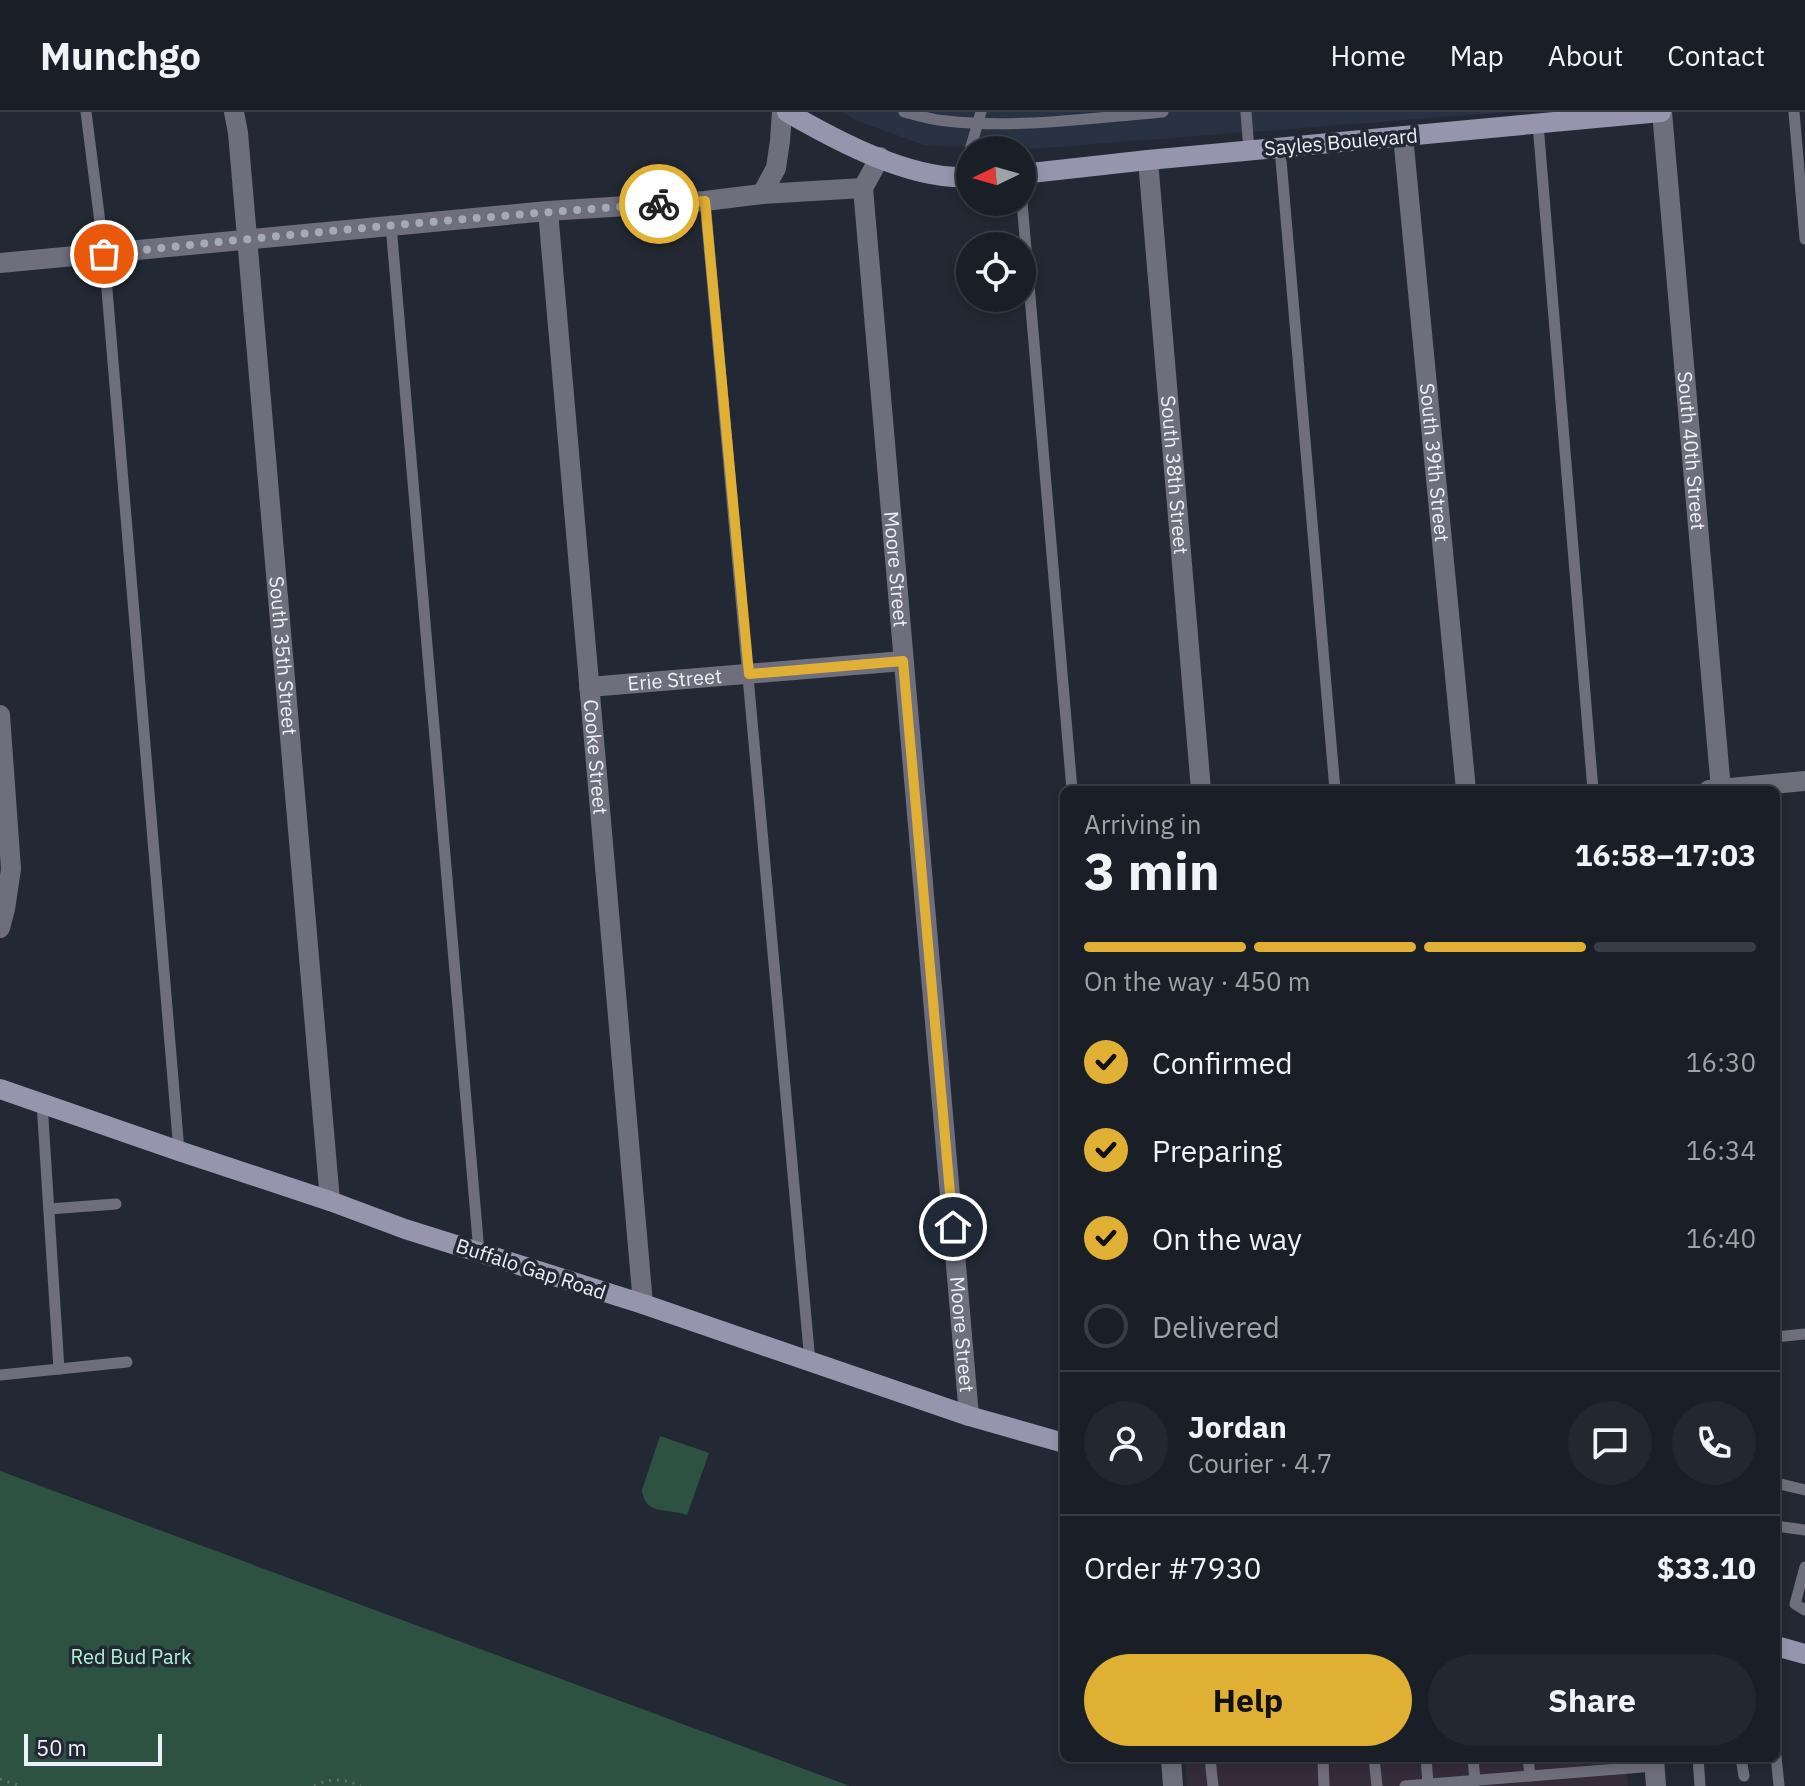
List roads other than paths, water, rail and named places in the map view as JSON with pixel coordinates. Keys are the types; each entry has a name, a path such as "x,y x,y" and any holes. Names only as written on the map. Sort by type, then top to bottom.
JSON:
{"main road":[{"path":"785,112 833,138 922,174 956,177"},
{"name":"Sayles Boulevard","path":"1036,172 1662,112"},
{"name":"Buffalo Gap Road","path":"0,1089 405,1229 643,1304 969,1416 1060,1442"},
{"path":"1780,1647 1805,1654"}],"street":[{"name":"South 35th Street","path":"234,112 330,1201"},
{"path":"762,194 776,168 785,112"},
{"name":"South 40th Street","path":"1662,112 1717,786"},
{"name":"South 39th Street","path":"1403,136 1466,786"},
{"path":"0,263 548,211 863,188 880,157"},
{"name":"South 38th Street","path":"1148,160 1201,786"},
{"name":"Moore Street","path":"863,188 969,1416"},
{"name":"Cooke Street","path":"548,211 643,1304"},
{"name":"Erie Street","path":"589,687 903,661"},
{"path":"0,715 8,814 0,928"},
{"path":"1756,786 1805,781"},
{"path":"1171,1762 1173,1786"}],"lane":[{"path":"86,112 104,254 179,1151"},
{"path":"904,112 942,121 980,118 1043,122 1163,112"},
{"path":"1246,112 1249,150"},
{"path":"1794,112 1805,239"},
{"path":"1538,124 1593,786"},
{"path":"1280,148 1335,786"},
{"path":"705,201 810,1362"},
{"path":"1023,216 1072,786"},
{"path":"391,225 479,1252"},
{"path":"42,1103 59,1369"},
{"path":"49,1209 116,1204"},
{"path":"1780,1337 1805,1334"},
{"path":"0,1375 127,1362"},
{"path":"1780,1484 1805,1490"},
{"path":"1780,1527 1805,1530"},
{"path":"1805,1567 1795,1604 1805,1610"},
{"path":"1210,1762 1213,1786"},
{"path":"1323,1762 1324,1786"},
{"path":"1374,1762 1377,1786"},
{"path":"1426,1762 1428,1784"},
{"path":"1473,1762 1475,1781"},
{"path":"1528,1762 1530,1776"},
{"path":"1698,1762 1700,1786"},
{"path":"1742,1762 1744,1776"},
{"path":"1777,1762 1779,1786"},
{"path":"1405,1786 1530,1776 1601,1766 1655,1770"},
{"path":"1595,1786 1601,1766"}],"park label":[{"name":"Red Bud Park","path":"131,1657"}]}
